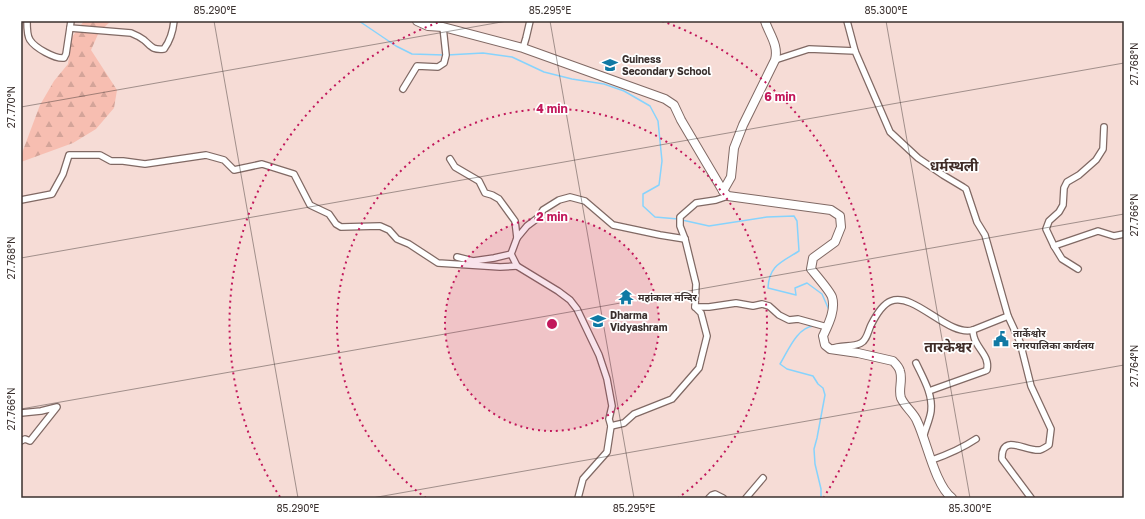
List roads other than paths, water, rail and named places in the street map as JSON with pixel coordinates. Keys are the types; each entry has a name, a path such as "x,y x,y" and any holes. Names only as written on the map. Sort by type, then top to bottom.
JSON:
{"street":[{"path":"27,21 29,40 36,47 61,58 64,58 66,54 71,21"},
{"path":"70,28 131,33 140,37 150,47 156,50 164,49 168,43 174,22 168,21"},
{"path":"417,21 523,48 665,99 674,105 681,120 725,193 831,210 840,216 841,227 835,242 814,258 811,269 832,296 834,308 825,327 823,336 825,345 830,349 858,353 893,361 900,370 902,380 900,392 902,399 916,418 924,435 937,476 946,494 952,498"},
{"path":"523,48 530,21"},
{"path":"611,426 624,423 634,414 672,399 699,368 707,336 701,313 695,307 696,284 685,239 680,226 680,217 696,203 716,200 725,193 731,178 734,148 777,53 774,39 766,21"},
{"path":"847,21 855,51 890,132 918,158 966,189 977,222 985,235 1008,316 1020,342 1031,386 1051,429 1048,445 1042,450 1011,444 1005,447 1002,453 1002,459 1031,498"},
{"path":"403,89 416,66 438,67 444,63 446,55 443,27"},
{"path":"775,60 809,49 855,51"},
{"path":"1078,269 1062,259 1046,229 1049,221 1059,212 1063,205 1064,188 1067,182 1079,176 1096,160 1103,149 1104,127"},
{"path":"21,200 52,194 63,174 69,155 100,155 111,161 145,164 206,155 224,160 234,170 262,164 294,174 310,205 329,214 336,224 341,227 380,226 389,230 397,239 410,244 438,263 500,267 517,266"},
{"path":"450,159 455,167 479,181 485,193 499,199 515,221 517,238"},
{"path":"578,498 582,478 607,452 611,426 609,419 612,406 607,379 599,355 577,309 570,300 517,266 511,254 517,238 527,226 539,217 543,210 559,200 570,197 585,201 613,225 685,239"},
{"path":"1054,246 1098,231 1114,236 1124,234"},
{"path":"457,257 473,261 511,254"},
{"path":"830,349 837,346 860,344 865,340 872,324 890,301 900,300 909,302 956,328 969,331 1008,316"},
{"path":"695,307 709,307 736,303 753,306 762,304 769,306 779,315 789,320 798,319 816,323 825,327"},
{"path":"929,391 987,370 988,366 985,356 974,337 973,330"},
{"path":"916,363 929,391 931,402 931,412 924,435"},
{"path":"21,412 41,411 57,407 30,441 25,439 21,441"},
{"path":"932,460 950,454 964,447 976,438"},
{"path":"746,498 763,478"},
{"path":"710,498 715,494 723,498"}],"waterway":[{"path":"359,21 396,46 412,54 444,55"},
{"path":"447,55 483,53 512,57 544,72 572,79 604,84 624,91 650,106 658,121 662,161 659,185 643,194 643,206 655,217 678,219"},
{"path":"682,220 709,226 767,217 794,216 797,221 799,251 782,261 774,269 769,280 768,288 796,295 795,288 807,283 822,294 829,310"},
{"path":"814,326 808,327 798,335 780,364 787,369 813,376 818,384 823,388 825,395 814,449 815,464 821,489 821,498"}],"place":[{"name":"Guiness Secondary School","path":"610,65"},
{"name":"महांकाल मन्दिर","path":"626,297"},
{"name":"Dharma Vidyashram","path":"598,321"},
{"name":"तार्केश्वोर नगरपालिका कार्यलय","path":"1001,339"}],"district":[{"name":"धर्मस्थली","path":"954,166"},
{"name":"तारकेश्वर","path":"948,347"}]}
